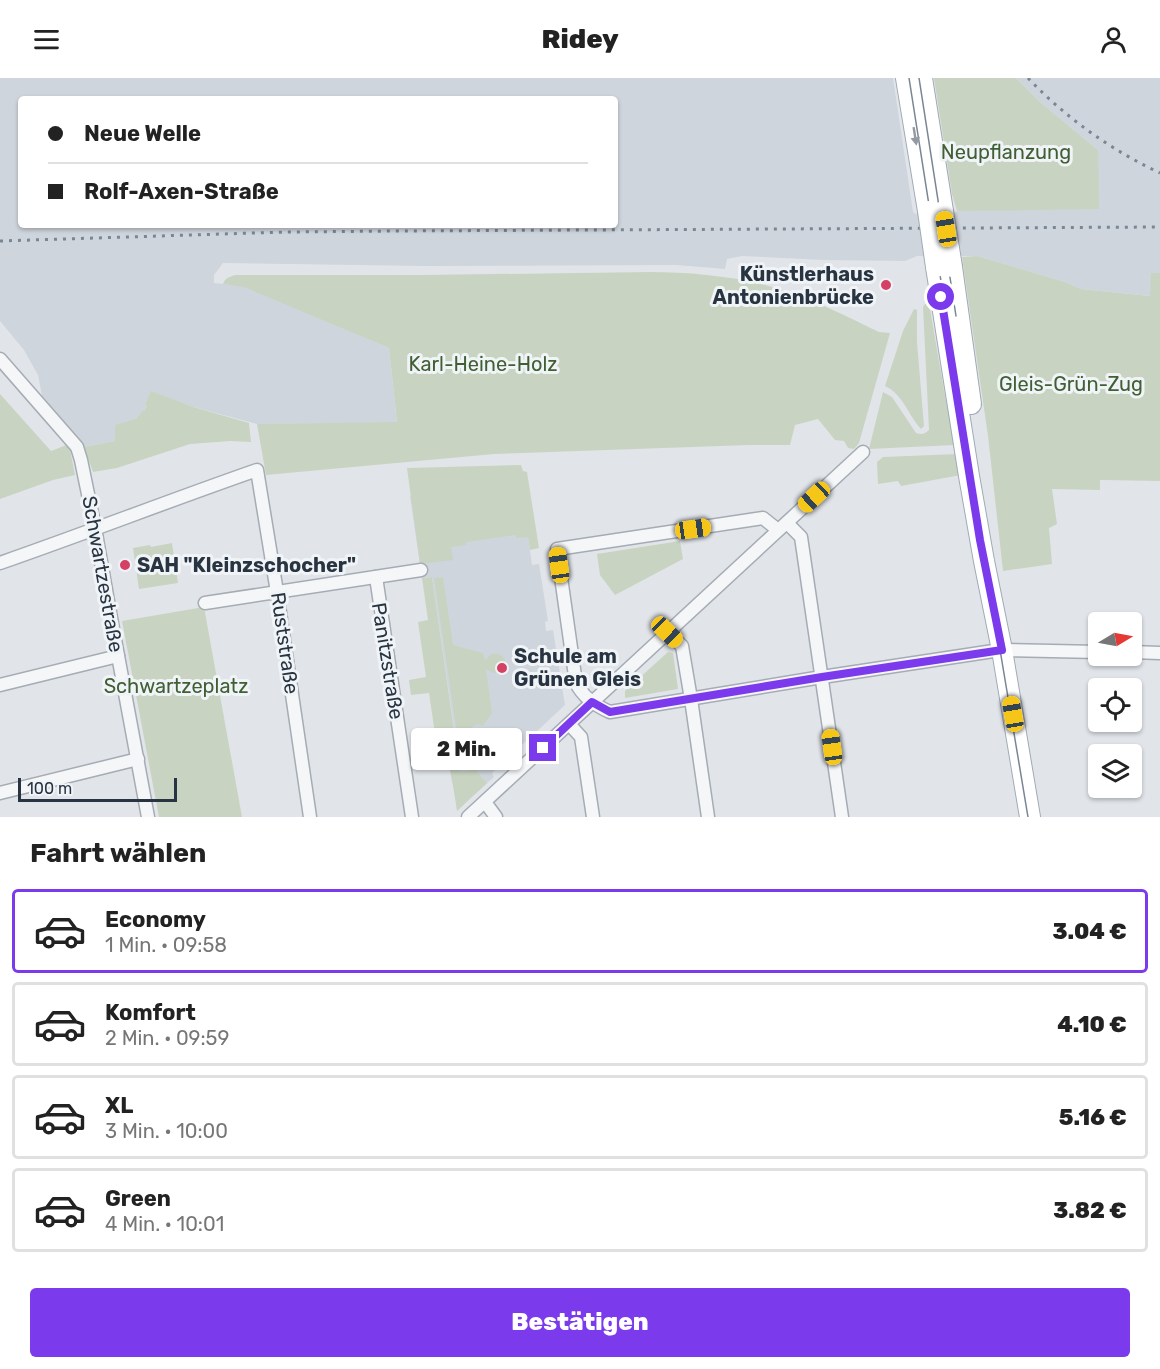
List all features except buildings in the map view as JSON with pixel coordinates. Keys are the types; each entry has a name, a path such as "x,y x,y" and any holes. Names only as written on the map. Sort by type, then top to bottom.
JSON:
{"main road":[{"path":"906,78 935,211 970,439 984,561 1002,650 1030,817"},
{"path":"922,78 935,211"}],"street":[{"name":"Schwartzestraße","path":"0,359 77,447 95,528 148,817"},
{"path":"468,817 862,452"},
{"name":"Ruststraße","path":"95,528 257,470 310,817"},
{"path":"842,817 822,677 801,537 783,526 763,519 557,549 576,683 592,702 610,712 822,677 1002,650 1088,652"},
{"path":"0,563 95,528"},
{"path":"205,603 421,570"},
{"name":"Panitzstraße","path":"376,577 412,817"},
{"path":"667,632 682,646 708,817"},
{"path":"1142,652 1160,652"},
{"path":"0,685 118,656"},
{"path":"569,724 581,737 593,817"},
{"path":"0,793 138,759"},
{"path":"485,802 496,817"}],"shaded area":[{"path":"0,78 893,78 913,212 917,215 951,214 1098,150 1040,102 1016,78 1160,78 1160,273 1151,273 1151,296 1081,289 1065,282 977,256 917,256 905,261 742,256 727,259 725,269 676,265 424,266 223,263 214,275 214,283 244,286 389,348 397,423 257,424 193,407 151,392 144,412 142,411 115,441 84,447 42,396 38,375 24,350 0,321"},
{"name":"Schule am Grünen Gleis","path":"521,485 532,565 539,564 548,621 545,622 546,631 553,630 565,705 492,773 494,777 475,794 452,783 449,764 459,762 432,577 422,578 410,496 429,497"}],"green space":[{"name":"Neupflanzung","path":"934,78 1016,78 1040,102 1098,150 1099,209 957,211 952,194"},
{"name":"Gleis-Grün-Zug","path":"977,256 1065,282 1081,289 1150,296 1151,273 1160,273 1160,481 1100,480 1100,490 1052,489 1057,524 1049,528 1052,564 1003,571 988,436 962,257"},
{"name":"Karl-Heine-Holz","path":"649,272 718,276 769,286 810,300 879,332 890,333 859,443 854,449 848,448 844,441 835,440 818,419 795,425 790,445 494,454 266,475 257,424 397,422 389,348 244,287 223,284 229,277 235,275"},
{"path":"929,303 955,445 869,449 883,392 892,397 916,433 923,434 929,430 923,307"},
{"path":"914,309 917,310 917,342 924,426 921,429 901,399 885,386 903,331"},
{"path":"151,391 193,407 249,423 251,442 190,444 117,468 93,472 84,447 115,441 115,425 136,419 147,406 145,404"},
{"path":"0,394 51,451 69,444 75,475 53,480 0,499"},
{"path":"958,454 961,475 901,486 898,481 878,484 877,462 883,457"},
{"path":"521,465 523,471 527,472 539,548 530,550 528,537 516,538 516,535 466,542 466,545 451,547 453,560 420,564 407,468"},
{"path":"680,541 683,559 615,595 600,575 597,554"},
{"path":"172,543 178,583 139,589 133,548"},
{"path":"432,577 460,772 473,770 482,761 483,764 476,771 487,783 457,811 450,767 440,768 429,693 411,695 409,680 426,677 418,622 428,620 422,578"},
{"path":"443,577 453,645 483,653 485,661 491,654 498,654 505,661 503,670 499,672 486,669 492,713 483,726 477,724 471,728 470,735 474,739 480,739 482,745 470,758 471,765 462,767 434,578"},
{"name":"Schwartzeplatz","path":"204,607 242,817 159,817 122,621"},
{"path":"668,652 673,653 678,689 625,698 625,691"}],"tram line":[{"path":"909,78 1028,817"},
{"path":"919,78 956,316"}],"railway":[{"path":"1028,78 1090,132 1160,173"},
{"path":"0,241 286,232 1160,227"}],"place":[{"name":"Künstlerhaus Antonienbrücke","path":"886,285"},
{"name":"SAH \"Kleinzschocher\"","path":"125,565"},
{"name":"Schule am Grünen Gleis","path":"502,668"}],"route":[{"path":"543,748 592,702 610,712 1002,650 980,540 941,297"}]}
